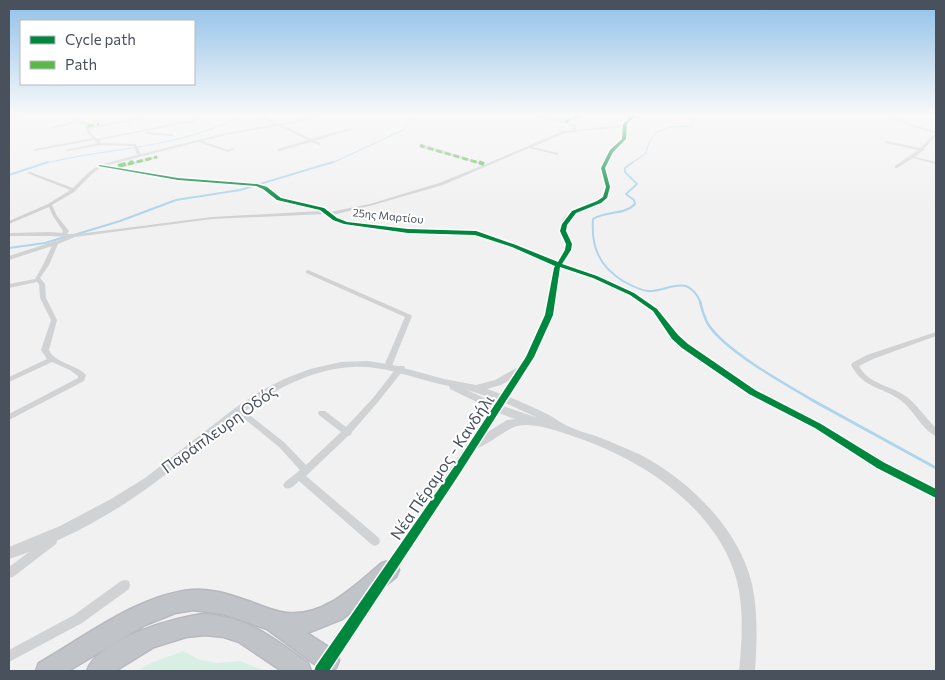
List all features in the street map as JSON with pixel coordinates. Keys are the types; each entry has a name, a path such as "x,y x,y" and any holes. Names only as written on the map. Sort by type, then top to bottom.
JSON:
{"highway":[{"path":"269,620 296,624 315,621 349,603 390,570"},
{"path":"47,671 137,619 181,602 194,600 217,602 253,612 269,620 325,666"},
{"path":"98,671 120,654 158,635 190,626 205,625 224,626 254,638 300,671"}],"street":[{"path":"35,150 58,146"},
{"path":"67,150 91,146"},
{"path":"135,146 139,155"},
{"path":"9,223 50,205 73,190 90,171 100,166 178,146"},
{"path":"210,146 228,151 233,149"},
{"path":"279,150 293,146"},
{"path":"422,146 484,164"},
{"path":"9,258 78,236 212,218 328,213 368,206 421,188 440,184 530,146"},
{"name":"Νέα Πέραμος - Κανδήλι","path":"325,666 535,349 548,315 559,265 569,246 563,231 565,222 574,212 599,202 606,196 608,187 604,168 611,151 617,146"},
{"path":"904,146 923,150"},
{"path":"896,166 923,150 924,146"},
{"path":"527,147 557,154"},
{"path":"112,168 157,157"},
{"path":"912,157 936,163"},
{"name":"25ης Μαρτίου","path":"100,166 178,180 257,185 265,188 279,199 316,207 340,222 365,227 482,234 559,265 595,276 632,294 655,310 675,337 685,346 738,382 842,440 880,465 936,494"},
{"path":"29,174 73,190"},
{"path":"50,205 55,216 66,230 64,235"},
{"path":"9,236 78,236"},
{"path":"9,286 37,280 48,261 54,244"},
{"path":"308,272 409,316 388,366"},
{"path":"9,417 81,379 82,375 78,371 49,358 45,350 54,320 43,298 42,284 37,280"},
{"path":"936,334 870,357 855,365 860,373 875,385 904,399 936,433"},
{"path":"9,380 53,359"},
{"name":"Παράπλευρη Οδός","path":"9,553 62,533 104,511 147,482 239,412 280,384 315,370 352,364 401,368 444,382 472,388 540,423 566,430 648,463 682,488 713,520 741,571 746,590 749,637 747,671"},
{"path":"288,485 348,433 401,368"},
{"path":"472,388 491,386 523,368"},
{"name":"Παράπλευρη Οδός","path":"444,382 478,400 529,408 566,430"},
{"path":"239,412 282,445 303,473 375,541"},
{"path":"322,413 348,433"},
{"path":"471,448 511,423 527,421 540,423"},
{"path":"9,573 62,533"},
{"path":"9,656 78,619 125,585"}],"green space":[{"path":"183,651 200,660 217,663 240,661 266,671 137,671 151,663"}],"waterway":[{"path":"42,164 146,146"},
{"path":"330,164 369,146"},
{"path":"631,164 646,153 648,146"},
{"path":"42,164 48,162"},
{"path":"74,235 120,221 176,200 240,190 333,162"},
{"path":"633,162 625,168 625,172 637,184 626,194 634,200 635,204 626,210 593,219 593,238 598,255 608,269 632,286 648,291 681,285 686,286 695,293 701,303"},
{"path":"9,175 42,164"},
{"path":"9,248 45,243 68,236"},
{"path":"700,302 708,324 727,345 756,366 814,401"},
{"path":"812,400 936,468"}],"marked path":[{"path":"422,146 484,164"},
{"path":"118,166 157,157"}],"cycle path":[{"path":"321,671 457,470 530,357 549,315 557,268 568,250 569,244 563,231 564,225 574,212 605,198 608,187 603,168 611,151 617,146"},
{"path":"100,166 178,179 257,185 265,188 279,199 322,209 335,219 346,223 408,231 476,233 595,277 632,294 655,310 675,337 685,346 752,392 818,426 880,465 936,494"}]}
